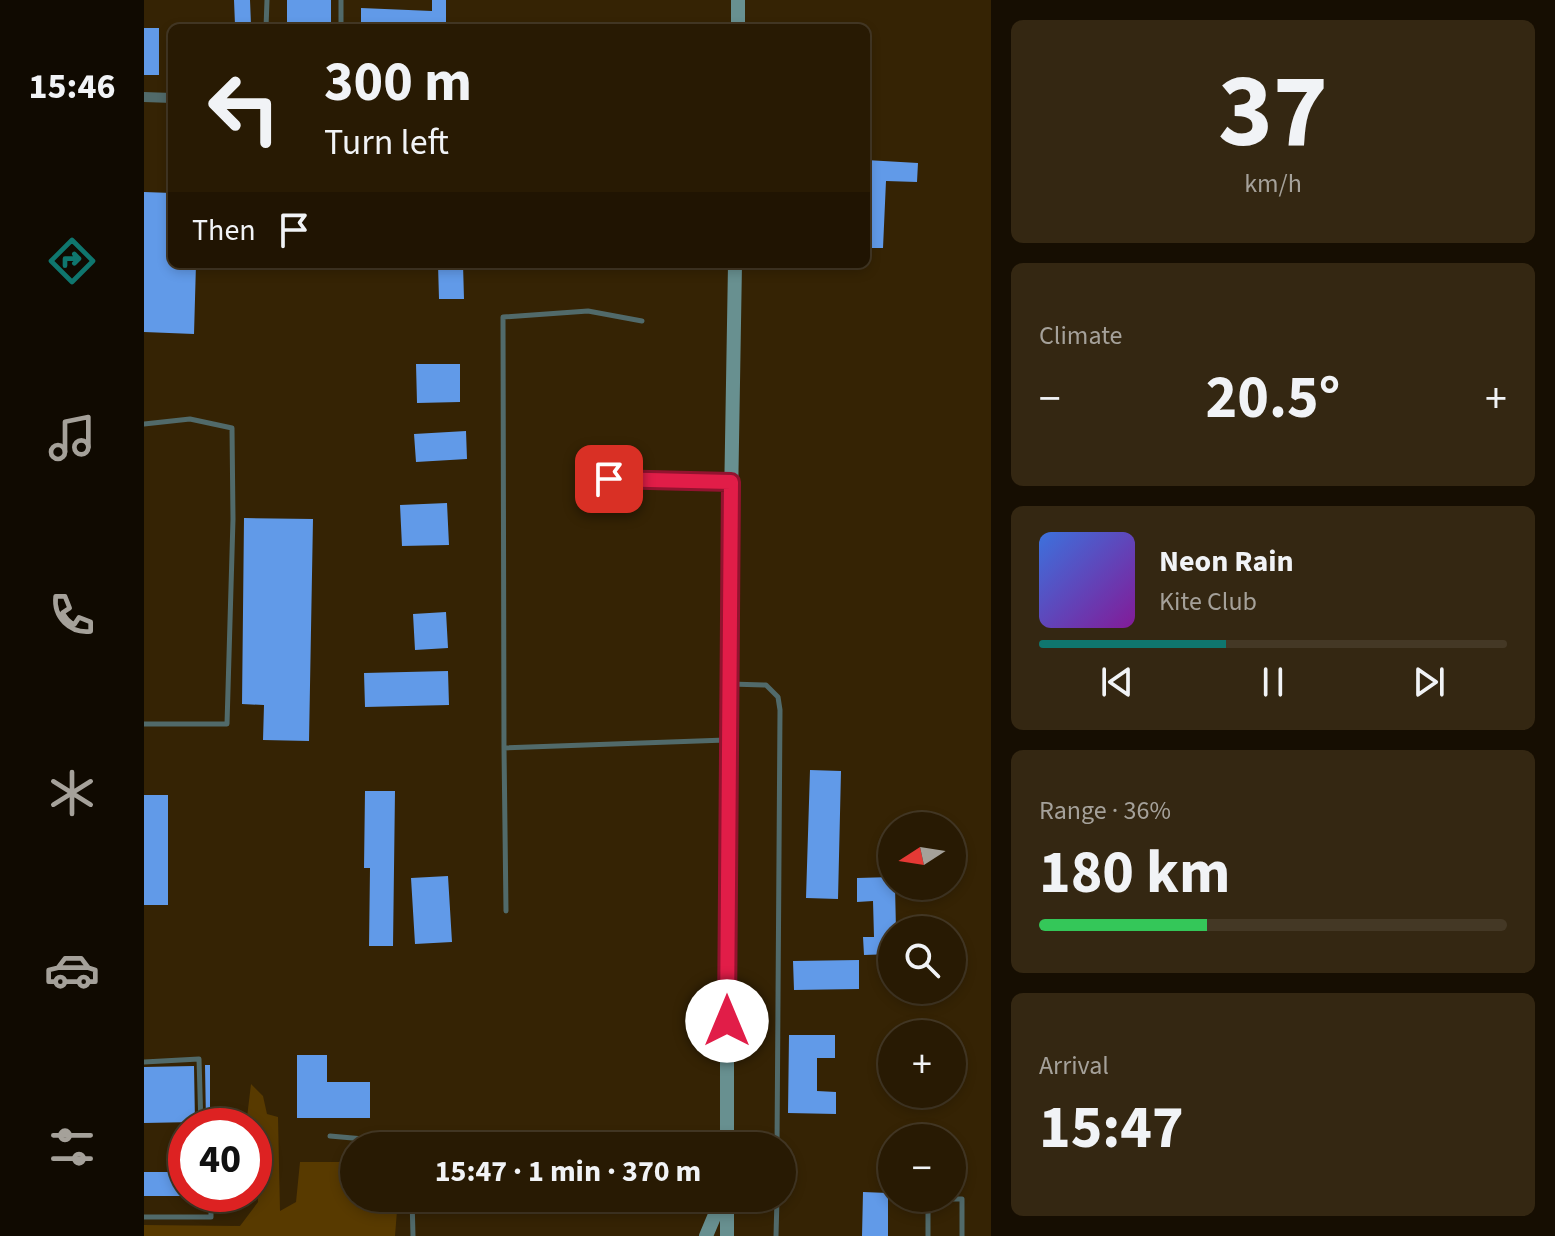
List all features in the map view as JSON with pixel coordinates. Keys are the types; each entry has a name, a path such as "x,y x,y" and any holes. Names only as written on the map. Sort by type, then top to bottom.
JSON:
{"street":[{"path":"738,0 738,24"},
{"path":"144,97 168,98"},
{"path":"727,1132 727,740 735,268"},
{"path":"706,1236 718,1212"},
{"path":"726,1212 727,1236"}],"lane":[{"path":"266,24 267,0"},
{"path":"341,0 341,24"},
{"path":"506,911 503,317 588,311 642,321"},
{"path":"144,424 190,419 232,428 233,519 227,724 144,724"},
{"path":"609,479 731,482"},
{"path":"728,684 766,685 778,697 780,710 777,1132"},
{"path":"504,748 727,740"},
{"path":"144,1062 199,1059 200,1108"},
{"path":"330,1136 340,1137"},
{"path":"928,1236 928,1199 962,1199 962,1236"},
{"path":"144,1217 211,1217 211,1212"},
{"path":"412,1212 413,1236"},
{"path":"776,1236 777,1212"}],"shaded area":[{"path":"251,1084 263,1096 266,1108 248,1108"},
{"path":"272,1115 278,1117 280,1211 296,1202 300,1162 340,1162 340,1212 397,1212 395,1236 144,1236 144,1225 240,1226 250,1212 272,1212"}],"building":[{"path":"234,0 250,0 251,24 235,24"},
{"path":"287,0 331,0 331,24 287,24"},
{"path":"432,0 446,0 446,24 361,24 361,8 432,11"},
{"path":"144,28 159,28 159,75 144,75"},
{"path":"870,160 918,163 917,182 886,181 883,248 870,248"},
{"path":"144,192 168,193 168,268 196,268 194,334 144,332"},
{"path":"438,268 463,268 464,299 439,299"},
{"path":"416,364 460,364 460,402 417,403"},
{"path":"466,431 467,459 416,462 414,434"},
{"path":"447,503 449,545 402,546 400,505"},
{"path":"244,518 313,519 309,741 263,740 264,705 242,704"},
{"path":"446,612 448,648 415,650 413,614"},
{"path":"448,671 449,705 365,707 364,673"},
{"path":"810,770 841,771 838,899 806,898"},
{"path":"365,791 395,791 393,946 369,946 370,868 364,868"},
{"path":"144,795 168,795 168,905 144,905"},
{"path":"448,876 452,942 415,944 411,878"},
{"path":"878,877 878,900 895,900 896,916 878,916 878,954 864,955 863,937 874,937 873,901 857,902 857,878"},
{"path":"859,960 859,989 794,990 793,961"},
{"path":"789,1035 835,1035 835,1058 817,1058 817,1091 836,1092 836,1114 788,1113"},
{"path":"297,1055 327,1055 327,1082 370,1082 370,1118 297,1118"},
{"path":"205,1065 210,1065 210,1108 206,1108"},
{"path":"194,1066 195,1108 168,1108 168,1123 144,1123 144,1067"},
{"path":"144,1172 168,1172 168,1196 144,1196"},
{"path":"863,1192 878,1193 878,1212 888,1212 888,1236 862,1236"}],"route":[{"path":"609,479 731,482 727,1021"}]}
